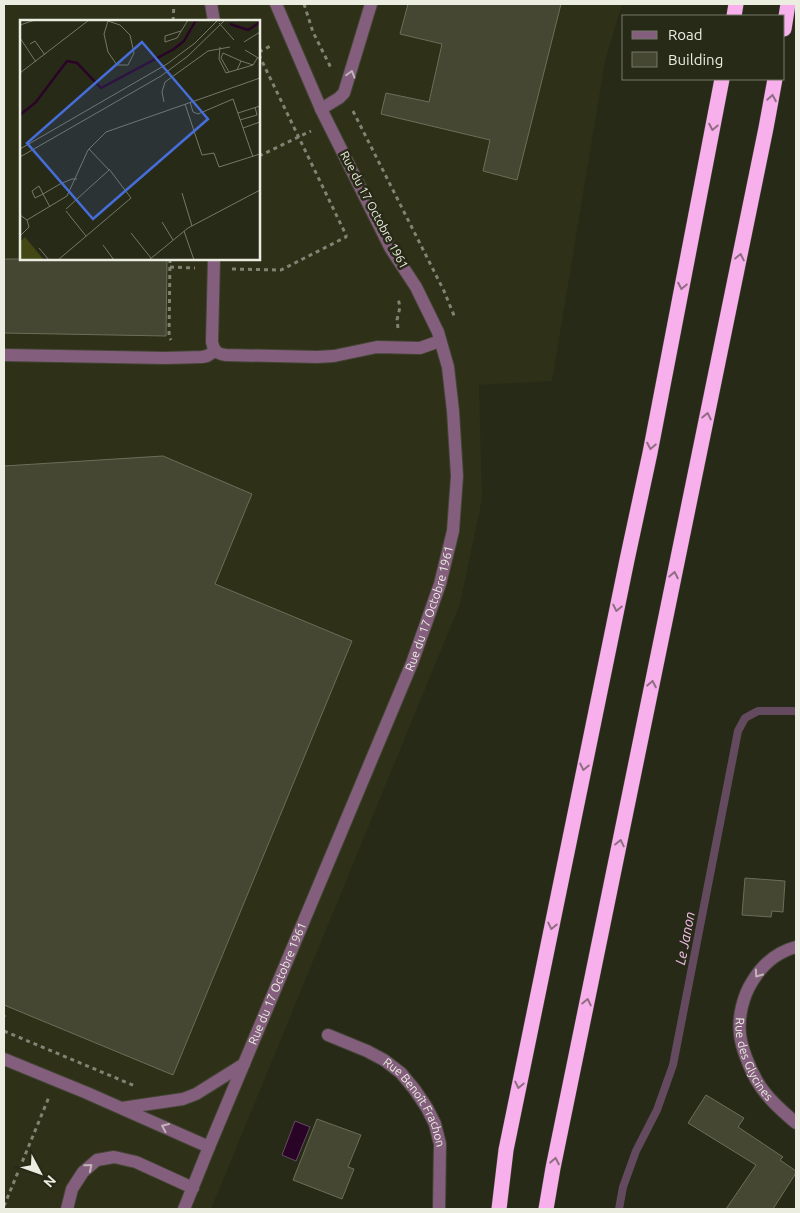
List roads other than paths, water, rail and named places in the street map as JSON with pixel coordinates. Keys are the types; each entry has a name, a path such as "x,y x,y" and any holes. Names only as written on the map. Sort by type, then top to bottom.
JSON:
{"highway":[{"path":"785,23 788,4"},
{"path":"499,1209 506,1150 650,453 722,80"},
{"path":"546,1209 775,80"}],"street":[{"path":"211,4 214,20"},
{"name":"Rue du 17 Octobre 1961","path":"184,1209 412,663 440,584 453,531 457,476 453,411 448,367 438,332 416,287 391,249 321,109 276,4"},
{"path":"321,109 344,93 371,4"},
{"path":"214,264 212,342 215,351 220,354 334,356 366,349 420,348 440,341"},
{"path":"4,354 165,358 202,357 215,351"},
{"name":"Rue des Glycines","path":"796,947 774,957 758,972 748,989 741,1007 740,1034 747,1060 757,1082 778,1107 796,1123"},
{"name":"Rue Benoît Frachon","path":"328,1035 384,1060 401,1073 428,1108 436,1124 440,1144 439,1209"},
{"path":"4,1059 209,1147"},
{"path":"121,1108 183,1099 196,1094 244,1064"},
{"path":"67,1209 72,1189 82,1172 97,1160 114,1156 136,1162 193,1188"}],"waterway":[{"name":"Le Janon","path":"619,1209 623,1187 636,1151 657,1110 673,1065 738,731 745,718 758,711 796,711"}]}
